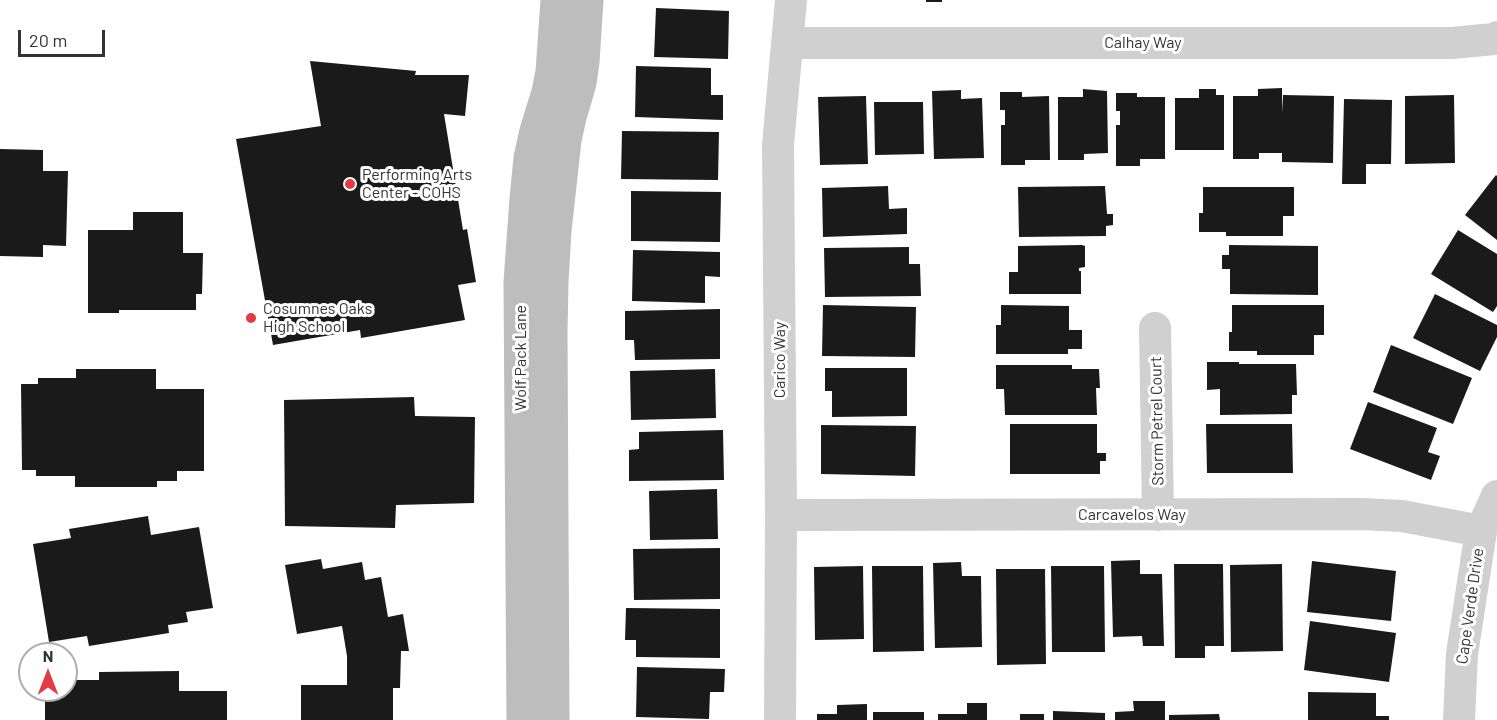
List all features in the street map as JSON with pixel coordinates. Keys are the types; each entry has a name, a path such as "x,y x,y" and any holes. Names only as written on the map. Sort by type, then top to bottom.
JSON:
{"street":[{"name":"Wolf Pack Lane","path":"523,720 521,272 530,158 552,72 557,0"},
{"name":"Wolf Pack Lane","path":"553,720 552,281 564,151 567,128 583,62 587,0"},
{"name":"Carico Way","path":"780,720 778,145 791,0"},
{"name":"Calhay Way","path":"787,43 1452,43 1497,37"},
{"name":"Storm Petrel Court","path":"1155,328 1158,515"},
{"name":"Cape Verde Drive","path":"1459,720 1462,654 1481,531 1497,496"},
{"name":"Carcavelos Way","path":"781,515 1362,514 1402,516 1481,531"}],"building":[{"path":"926,0 942,0 942,2 926,2"},
{"path":"656,8 729,11 728,59 654,57"},
{"name":"Performing Arts Center - COHS","path":"310,61 416,71 415,75 469,75 465,116 444,114 463,230 467,229 476,282 458,285 465,320 361,338 360,330 273,345 236,139 321,126"},
{"path":"636,66 711,68 711,95 723,95 723,120 635,117"},
{"path":"1282,88 1282,113 1283,95 1334,96 1333,163 1282,162 1282,153 1259,153 1259,159 1233,159 1233,96 1258,96 1258,89"},
{"path":"1083,89 1107,91 1108,153 1084,154 1084,160 1058,160 1058,97 1083,97"},
{"path":"1199,89 1216,89 1216,95 1224,95 1224,150 1175,150 1175,98 1199,98"},
{"path":"961,90 961,99 982,98 984,158 934,159 932,91"},
{"path":"1000,92 1022,92 1022,97 1049,96 1050,160 1025,160 1025,165 1001,165 1001,125 1005,125 1005,110 1000,110"},
{"path":"1116,93 1137,93 1137,97 1165,97 1165,159 1140,159 1140,166 1116,166 1116,125 1120,125 1120,111 1116,111"},
{"path":"1454,95 1455,163 1405,164 1405,96"},
{"path":"866,96 868,164 820,165 818,97"},
{"path":"1344,99 1392,100 1391,164 1366,164 1366,184 1342,184"},
{"path":"874,102 923,102 924,154 875,155"},
{"path":"622,131 719,132 718,180 621,179"},
{"path":"0,149 43,150 43,171 68,171 66,246 43,245 43,257 0,256"},
{"path":"1497,176 1497,240 1465,215"},
{"path":"888,186 889,209 907,208 907,234 823,237 822,188"},
{"path":"1105,186 1107,214 1113,214 1113,225 1106,226 1106,236 1019,237 1018,187"},
{"path":"1203,187 1294,187 1294,216 1283,216 1283,236 1226,236 1226,232 1199,232 1199,213 1203,213"},
{"path":"631,191 721,192 720,242 631,241"},
{"path":"133,212 183,212 183,253 203,253 202,294 196,294 196,310 119,310 119,313 88,313 88,230 133,230"},
{"path":"1458,230 1497,254 1497,306 1493,312 1431,274"},
{"path":"1229,245 1318,246 1318,295 1230,294 1230,269 1222,269 1222,255 1229,255"},
{"path":"1018,246 1085,246 1085,267 1079,268 1081,294 1009,294 1009,272 1018,272"},
{"path":"909,247 909,264 920,264 921,296 825,297 824,248"},
{"path":"633,250 720,252 720,277 705,276 705,303 632,301"},
{"path":"1435,294 1497,325 1497,337 1480,371 1413,338"},
{"path":"823,305 916,307 915,357 822,356"},
{"path":"1001,305 1069,306 1069,330 1082,330 1082,349 1068,349 1068,354 996,354 996,325 1001,325"},
{"path":"1232,305 1324,305 1324,335 1314,335 1314,355 1257,355 1257,351 1229,351"},
{"path":"720,309 720,359 635,360 634,340 625,340 625,311"},
{"path":"1391,345 1472,378 1453,424 1373,392"},
{"path":"1207,362 1296,364 1297,395 1292,395 1292,414 1220,415 1220,389 1207,390"},
{"path":"996,365 1072,365 1072,369 1099,369 1100,388 1096,388 1097,415 1005,415 1004,389 996,389"},
{"path":"825,368 907,368 907,416 832,417 832,391 825,391"},
{"path":"76,369 156,369 156,389 204,389 204,471 177,471 177,481 157,481 157,487 75,487 75,476 36,476 36,470 22,470 21,384 38,384 38,378 76,378"},
{"path":"715,369 716,418 631,420 630,371"},
{"path":"414,397 415,416 475,417 474,503 396,505 395,528 285,526 284,400"},
{"path":"1368,402 1437,428 1428,452 1440,456 1431,480 1350,449"},
{"path":"1010,424 1097,424 1097,453 1106,453 1106,461 1100,461 1100,474 1010,474"},
{"path":"1206,424 1292,424 1293,473 1207,473"},
{"path":"821,425 916,426 915,476 821,474"},
{"path":"723,430 724,480 629,481 629,450 639,449 639,432"},
{"path":"717,489 718,539 650,540 649,491"},
{"path":"148,516 151,535 199,527 213,608 186,612 188,622 168,625 169,633 89,646 87,636 49,642 33,544 71,538 69,529"},
{"path":"720,548 720,599 634,600 633,549"},
{"path":"321,559 323,569 362,562 365,580 381,577 388,617 403,614 409,651 401,651 400,688 393,688 393,720 301,720 301,685 347,685 347,656 342,626 297,634 285,565"},
{"path":"1140,560 1140,574 1162,574 1164,646 1143,646 1142,636 1113,637 1111,561"},
{"path":"1312,561 1396,571 1391,621 1307,612"},
{"path":"961,562 962,576 981,576 982,647 935,648 933,563"},
{"path":"1174,564 1223,564 1224,646 1205,646 1205,658 1175,658"},
{"path":"1282,564 1283,651 1231,652 1230,565"},
{"path":"863,566 864,639 815,640 814,567"},
{"path":"872,566 923,566 924,651 873,652"},
{"path":"1051,566 1104,566 1105,652 1052,652"},
{"path":"996,569 1045,569 1046,664 997,665"},
{"path":"626,608 720,609 720,658 636,657 636,640 625,640"},
{"path":"1310,621 1396,633 1389,682 1304,670"},
{"path":"637,667 725,669 724,692 710,692 709,719 636,717"},
{"path":"179,671 179,691 227,691 227,720 45,720 45,702 78,702 78,680 99,680 99,672"},
{"path":"1308,692 1376,693 1376,716 1389,716 1389,720 1308,720"},
{"path":"1133,701 1165,701 1165,720 1115,720 1115,712 1134,711"},
{"path":"967,703 987,703 987,720 938,720 938,714 967,714"},
{"path":"867,704 867,720 817,720 817,714 837,714 837,705"},
{"path":"1053,711 1105,713 1105,720 1053,720"},
{"path":"873,712 924,712 924,720 873,720"},
{"path":"1020,714 1044,714 1044,720 1020,720"},
{"path":"1219,714 1220,720 1169,720 1169,715"}],"place":[{"name":"Performing Arts Center - COHS","path":"350,184"},
{"name":"Cosumnes Oaks High School","path":"251,318"}]}
